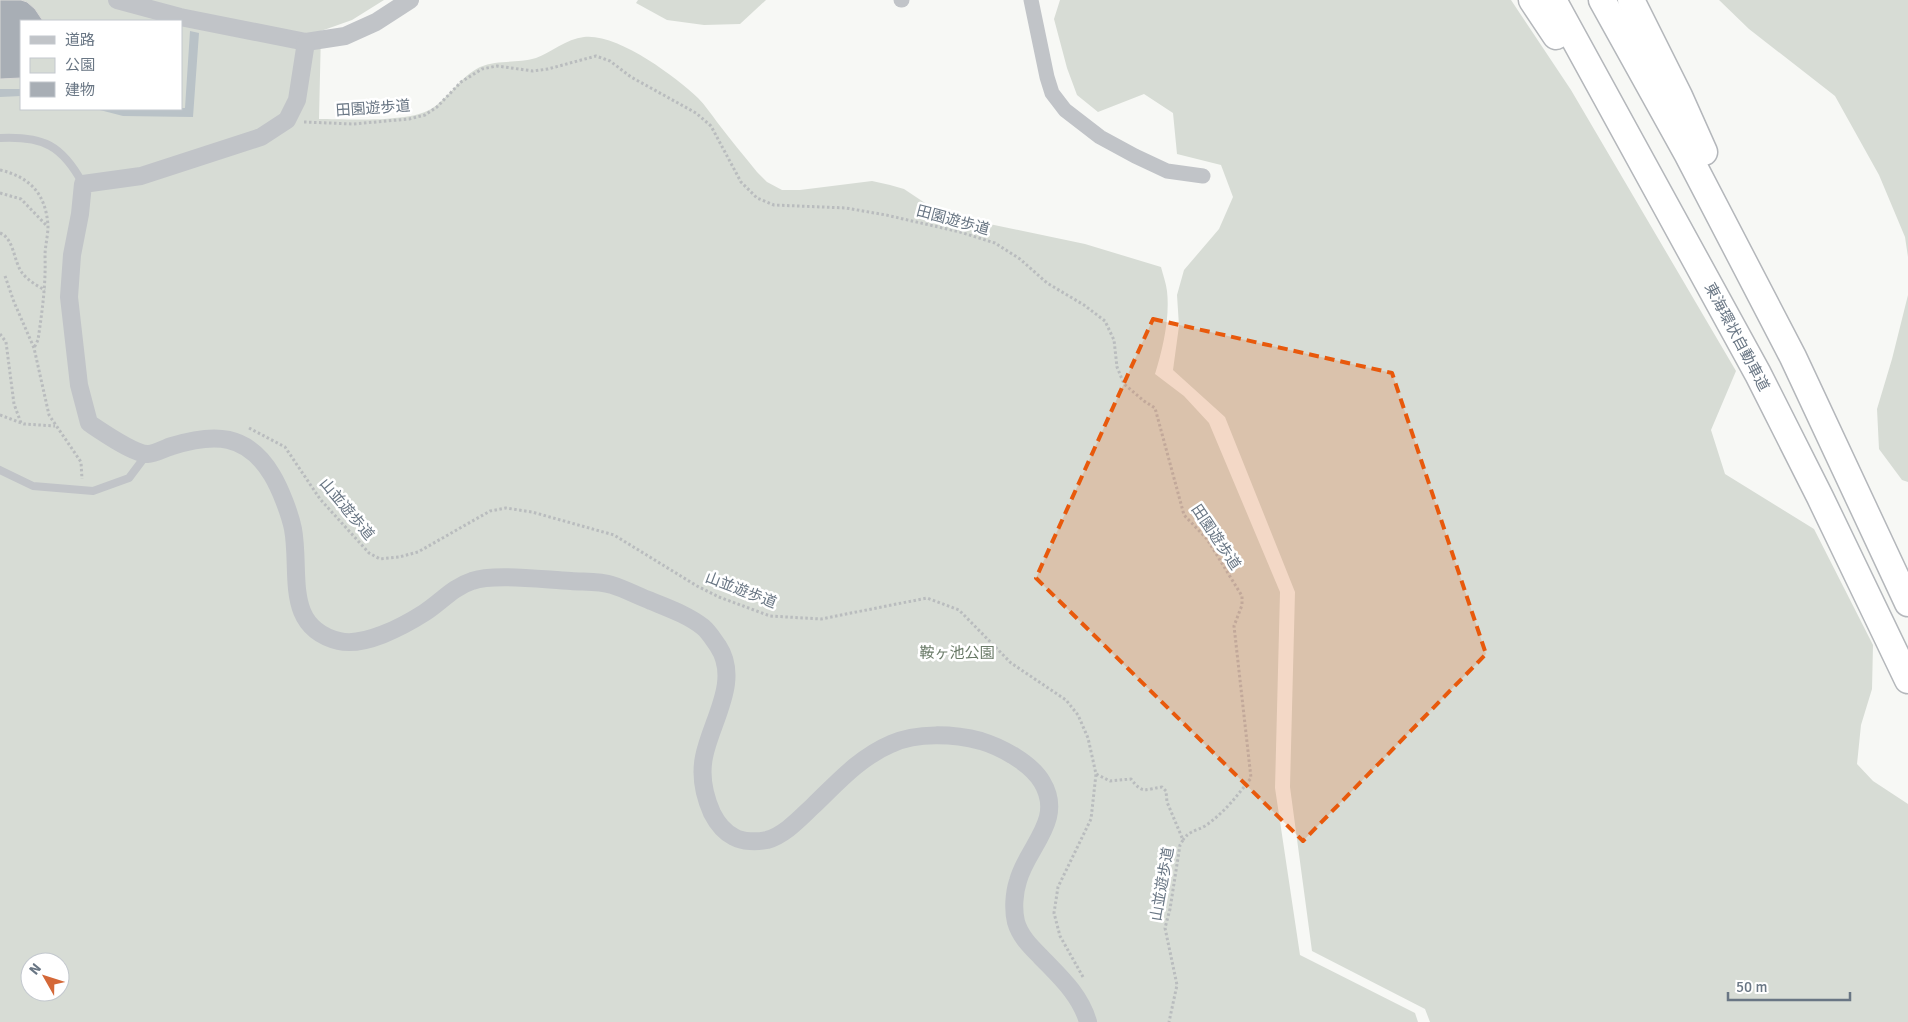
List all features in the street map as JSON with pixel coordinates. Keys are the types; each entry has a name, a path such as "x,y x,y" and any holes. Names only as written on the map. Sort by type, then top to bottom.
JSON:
{"highway":[{"path":"1532,0 1650,178"},
{"name":"東海環状自動車道","path":"1553,0 1758,374 1820,497 1908,680"},
{"path":"1602,0 1688,155 1793,357"},
{"path":"1630,0 1680,96 1793,357 1908,603"}],"street":[{"path":"117,0 180,17 306,42 345,36 376,22 410,0"},
{"path":"1032,0 1047,77 1052,93 1065,110 1100,137 1135,156 1167,171 1203,176"},
{"path":"306,42 298,100 287,120 261,137 141,176 83,184 80,214 72,255 69,297 79,385 89,423 119,442 147,454 210,437 239,442 256,455 272,475 293,528 300,609 306,623 319,633 333,640 350,643 374,638 423,614 450,593 473,580 507,578 609,583 684,615 706,629 724,657 727,683 704,756 702,784 716,823 731,836 745,841 766,840 784,831 864,759 890,744 911,737 942,736 976,740 1002,748 1042,781 1049,802 1049,819 1018,878 1014,901 1016,923 1025,940 1076,996 1084,1008 1088,1022"}],"lane":[{"path":"0,138 34,139 52,146 69,161 83,184"},
{"path":"0,470 33,486 93,491 129,478 147,454"}],"path":[{"name":"田園遊歩道","path":"287,120 295,122 353,124 409,119 425,115 437,107 461,82 482,69 497,66 533,71 548,69 596,56 610,61 631,77 696,113 711,126 741,182 757,198 774,204 846,208 886,215 960,232 995,243 1020,259 1047,283 1084,305 1105,321 1114,340 1117,367 1124,384 1155,408 1184,515 1207,539 1242,596 1242,605 1234,626 1251,778 1228,808 1204,826 1188,833 1183,840"},
{"path":"0,170 17,174 30,183 46,208 48,227 45,255 45,290 38,340 34,348"},
{"path":"0,193 22,199 48,227"},
{"path":"0,233 6,236 10,243 23,274 45,290"},
{"path":"5,276 34,348 49,415 81,462 83,473 81,490"},
{"path":"0,334 6,342 14,404 21,423"},
{"path":"0,415 21,423 55,426"},
{"name":"山並遊歩道","path":"242,425 258,431 285,447 320,499 370,553 380,559 418,552 490,511 506,508 532,512 614,535 697,586 719,597 770,616 821,619 926,598 959,610 1011,663 1066,700 1078,715 1088,738 1096,774 1110,781 1131,779 1138,788 1144,791 1162,787 1166,792 1167,802 1183,840 1180,845 1170,909 1165,928 1177,985 1169,1022"},
{"path":"1076,996 1083,976 1060,936 1054,913 1058,887 1091,819 1096,774"}],"highlighted area":[{"path":"1153,319 1392,373 1486,654 1303,841 1036,578"}],"green space":[{"name":"鞍ヶ池公園","path":"0,0 384,0 352,20 321,31 319,119 377,119 421,113 438,104 467,76 480,67 494,63 536,58 577,38 597,38 629,49 661,68 688,89 703,104 757,172 767,182 782,190 800,190 872,181 904,189 931,207 951,216 1085,244 1161,267 1167,291 1168,312 1155,374 1184,396 1209,423 1280,592 1275,788 1300,955 1415,1013 1418,1022 0,1022"},
{"path":"638,0 766,0 740,24 704,25 667,20 636,3"},
{"path":"1060,0 1511,0 1571,90 1736,371 1711,430 1725,474 1814,529 1873,645 1872,689 1861,725 1857,764 1873,781 1908,804 1908,1022 1430,1022 1425,1009 1312,951 1290,787 1295,592 1225,417 1173,370 1179,326 1177,295 1184,270 1219,229 1233,197 1221,165 1177,154 1173,113 1144,94 1098,112 1077,95 1067,68 1054,19"},
{"path":"1719,0 1908,0 1908,257 1905,237 1879,175 1835,96 1749,29"},
{"path":"1908,295 1908,482 1902,480 1879,449 1877,409"}],"shaded area":[{"path":"190,31 199,33 193,117 123,116 100,110 182,110 182,108 185,108"},
{"path":"0,89 20,89 20,96 0,97"}],"building":[{"path":"0,0 21,0 27,2 35,9 42,20 20,20 20,78 0,79"}]}
